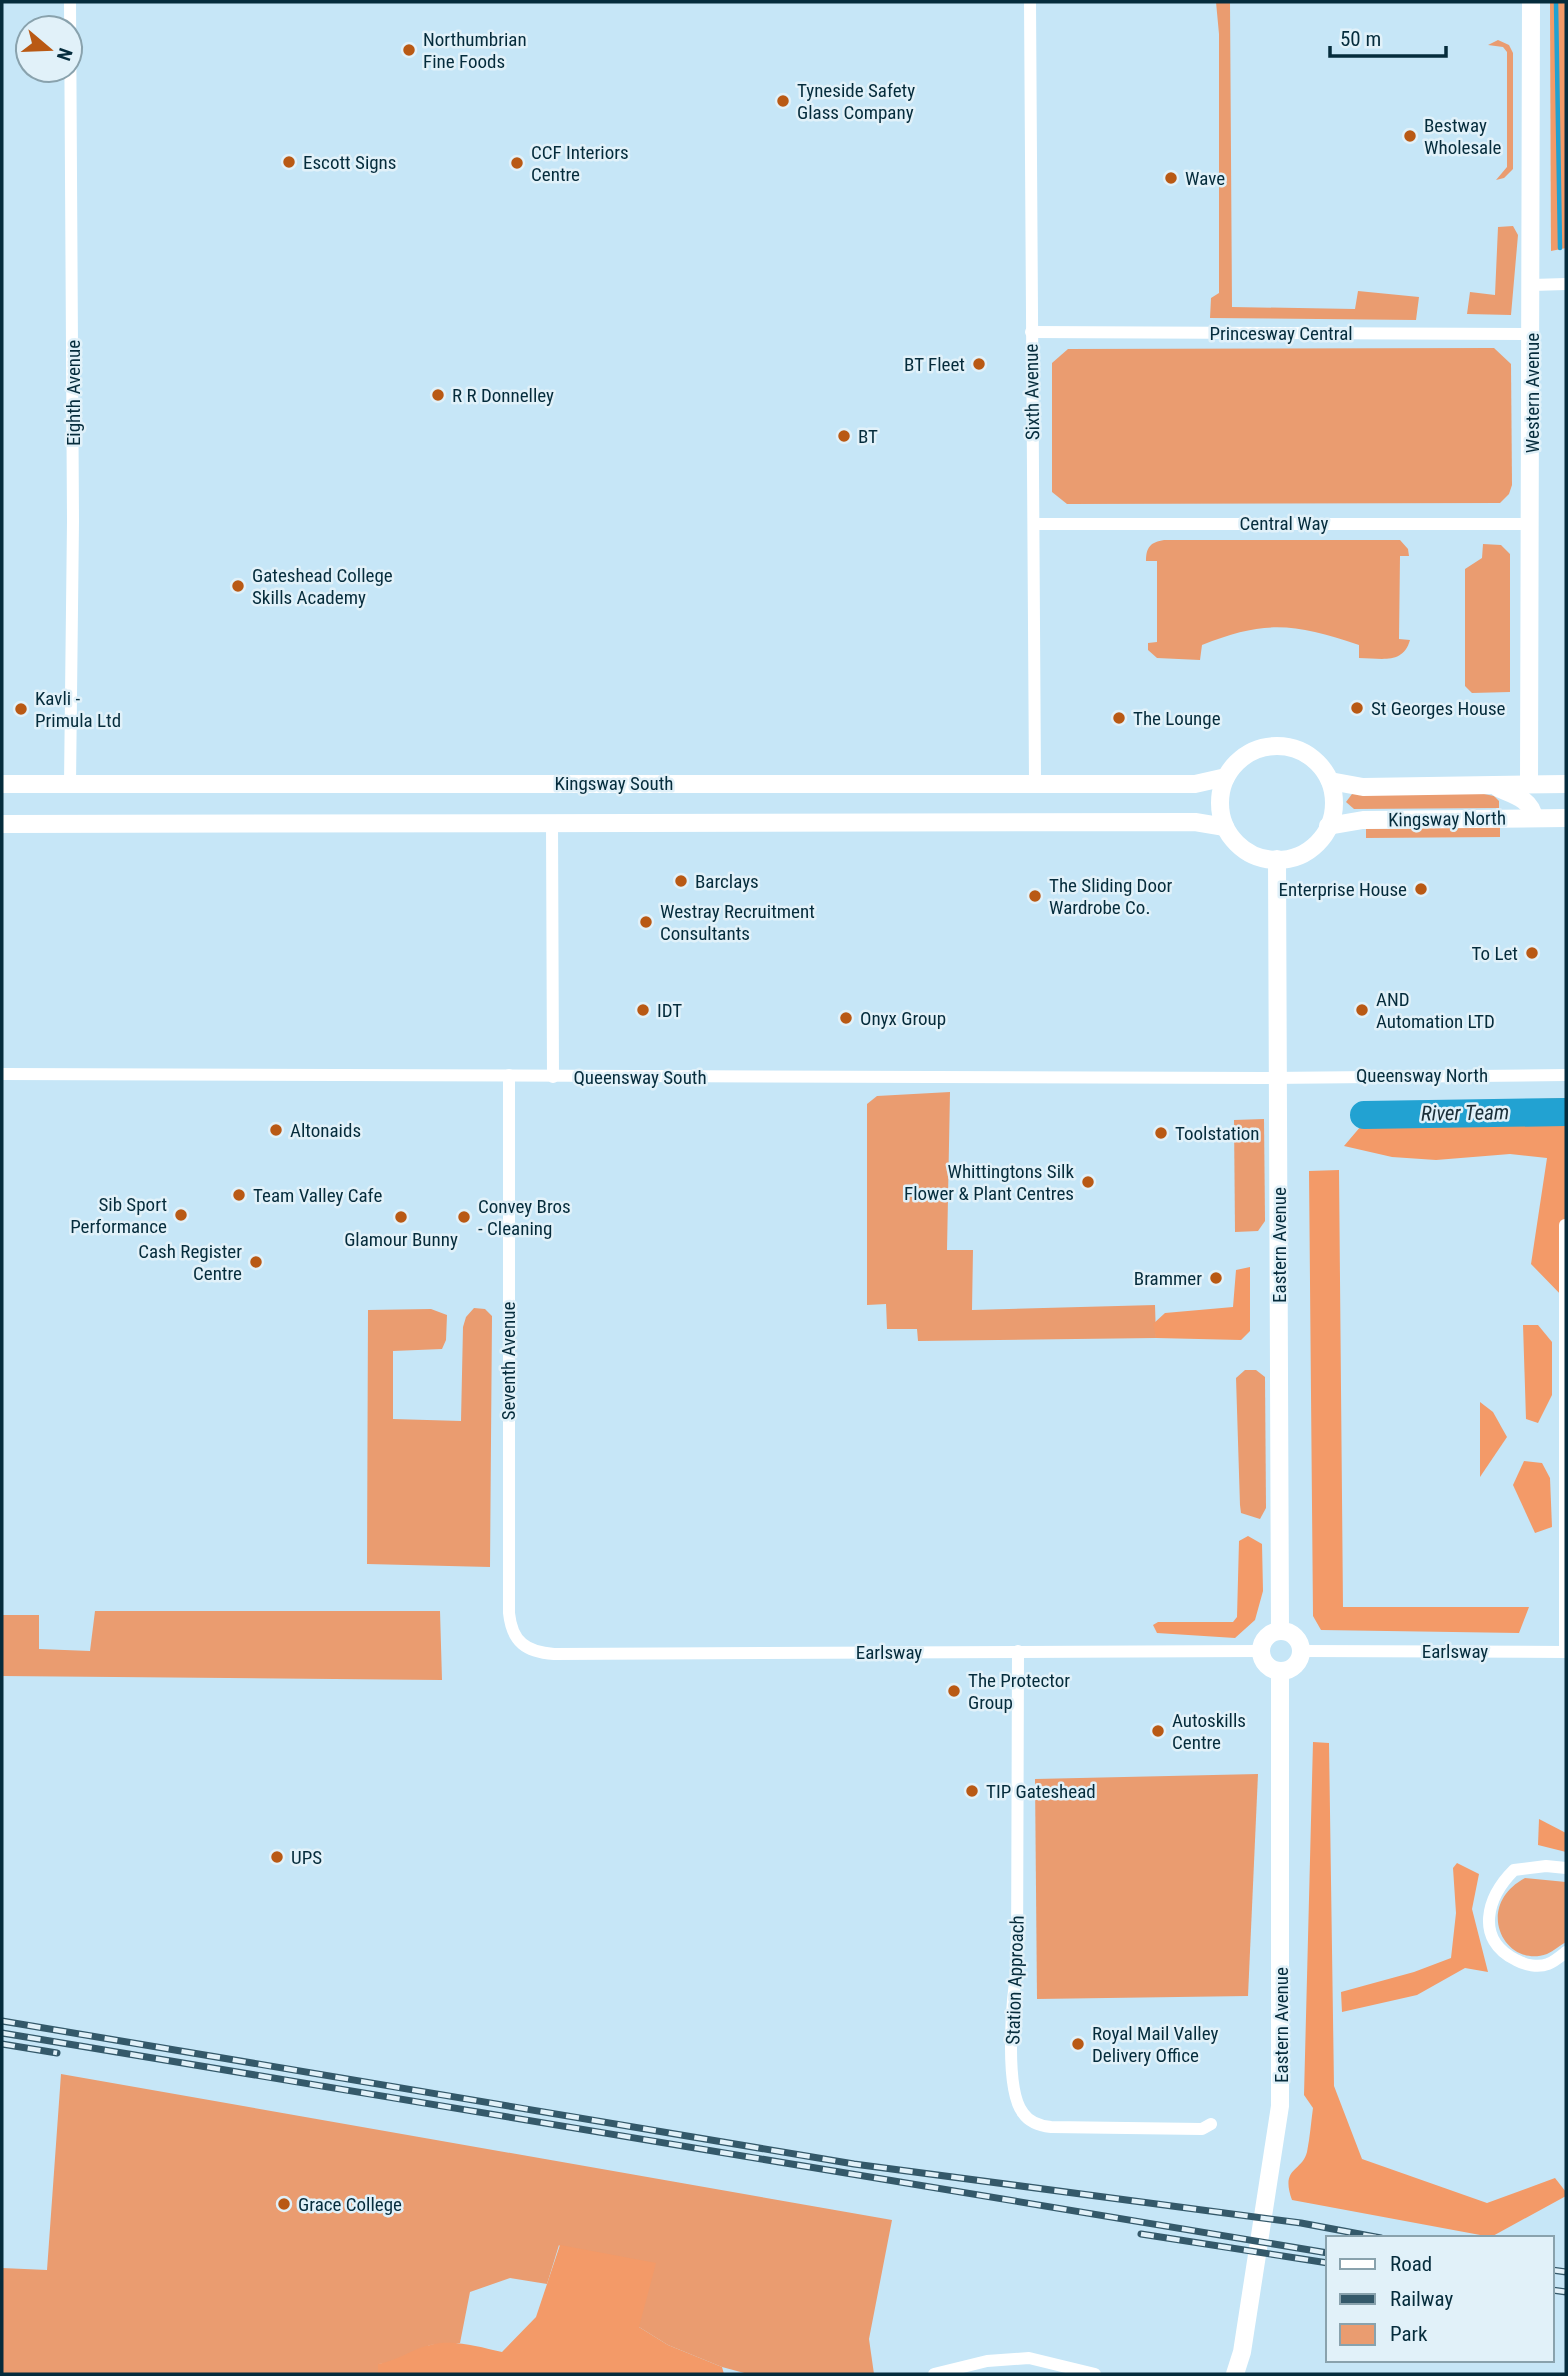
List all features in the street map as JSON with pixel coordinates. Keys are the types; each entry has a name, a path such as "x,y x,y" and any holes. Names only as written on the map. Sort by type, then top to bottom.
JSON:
{"street":[{"name":"Eighth Avenue","path":"70,2 73,521 70,784"},
{"name":"Sixth Avenue","path":"1030,2 1035,782"},
{"name":"Western Avenue","path":"1529,785 1532,524 1531,2"},
{"path":"1532,285 1566,284"},
{"name":"Princesway Central","path":"1031,332 1532,334"},
{"name":"Central Way","path":"1035,524 1532,524"},
{"path":"1278,746 1310,756 1330,781 1333,803 1323,836 1304,852 1278,859 1245,851 1226,827 1221,803 1226,777 1246,755 1278,746"},
{"name":"Kingsway South","path":"2,784 1195,784 1226,777"},
{"name":"Kingsway North","path":"1330,781 1363,787 1566,784"},
{"path":"1492,785 1522,799 1532,810 1534,818"},
{"name":"Kingsway North","path":"1328,826 1363,820 1566,818"},
{"name":"Kingsway South","path":"2,824 1195,822 1226,827"},
{"path":"552,823 553,1077"},
{"name":"Eastern Avenue","path":"1278,859 1280,1631"},
{"name":"Queensway South","path":"2,1074 1278,1077"},
{"name":"Seventh Avenue","path":"509,1075 509,1613 510,1630 520,1644"},
{"name":"Queensway North","path":"1278,1077 1566,1075"},
{"path":"1565,1225 1566,1652"},
{"path":"1280,1631 1297,1639 1301,1651 1297,1664 1280,1672 1268,1667 1260,1651 1264,1639 1280,1631"},
{"name":"Earlsway","path":"520,1644 534,1653 554,1654 1260,1651"},
{"name":"Station Approach","path":"1018,1651 1017,1969 1010,2015 1019,2107 1030,2120 1051,2127 1202,2129 1211,2124"},
{"name":"Earlsway","path":"1301,1651 1566,1652"},
{"name":"Eastern Avenue","path":"1236,2374 1276,2151 1281,2087 1280,1672"},
{"path":"1566,1868 1546,1866 1514,1870 1494,1895 1488,1923 1491,1938 1518,1961 1530,1966 1547,1965 1566,1952"},
{"path":"934,2374 987,2361 1029,2358 1095,2374"}],"green space":[{"path":"1216,2 1230,2 1232,307 1355,309 1358,291 1419,297 1416,320 1210,318 1211,298 1219,293 1219,34"},
{"path":"1498,40 1509,45 1513,53 1513,169 1504,178 1496,180 1507,167 1507,52 1503,47 1488,45"},
{"path":"1513,226 1518,235 1511,315 1467,314 1470,292 1495,295 1498,227"},
{"path":"1494,348 1511,364 1512,485 1509,494 1500,503 1067,504 1052,492 1052,363 1068,349"},
{"path":"1164,540 1400,540 1408,549 1409,556 1400,556 1399,639 1410,640 1407,648 1397,657 1359,658 1359,645 1317,632 1281,627 1245,631 1202,645 1200,660 1157,658 1148,650 1148,643 1157,642 1157,561 1146,561 1146,556 1150,546"},
{"path":"1483,544 1501,545 1510,554 1510,692 1472,693 1465,686 1465,569 1482,558"},
{"path":"1352,794 1484,794 1494,796 1499,801 1499,808 1354,809 1346,802"},
{"path":"1500,827 1500,837 1366,838 1366,829"},
{"path":"950,1092 947,1250 973,1250 972,1310 1155,1305 1156,1338 918,1341 917,1329 887,1329 886,1304 867,1305 867,1104 877,1096"},
{"path":"1264,1119 1265,1221 1258,1231 1235,1232 1234,1120"},
{"path":"474,1308 485,1309 492,1316 490,1567 367,1564 368,1310 431,1309 447,1315 446,1340 442,1349 393,1351 393,1419 461,1421 463,1327 466,1317"},
{"path":"1245,1370 1256,1370 1265,1377 1266,1508 1260,1519 1241,1513 1240,1505 1236,1378"},
{"path":"95,1611 440,1611 442,1680 2,1676 2,1615 39,1615 39,1649 90,1651"},
{"path":"1258,1774 1248,1996 1037,1999 1035,1779"},
{"path":"1525,1878 1566,1882 1566,1942 1547,1954 1532,1956 1518,1952 1507,1944 1500,1932 1500,1904 1509,1890"},
{"name":"Grace College","path":"61,2074 892,2220 869,2339 874,2374 748,2374 722,2367 668,2345 639,2327 559,2245 547,2284 510,2278 470,2292 460,2343 430,2345 394,2362 379,2364 379,2374 2,2374 2,2268 47,2270"}],"shaded area":[{"path":"1550,2 1566,2 1566,248 1551,251"},
{"path":"1566,1098 1566,1300 1531,1264 1547,1158 1510,1154 1436,1160 1392,1157 1344,1146 1361,1126 1428,1103"},
{"path":"1339,1170 1343,1607 1529,1607 1519,1633 1321,1630 1313,1616 1309,1171"},
{"path":"1250,1267 1250,1331 1241,1340 1156,1338 1153,1324 1165,1313 1233,1307 1236,1270"},
{"path":"1523,1325 1538,1325 1552,1342 1552,1395 1538,1423 1526,1419"},
{"path":"1480,1402 1493,1412 1507,1437 1480,1477"},
{"path":"1524,1461 1542,1463 1550,1478 1552,1527 1535,1533 1513,1485"},
{"path":"1248,1536 1262,1544 1263,1591 1255,1620 1235,1638 1157,1633 1153,1625 1158,1622 1233,1622 1237,1617 1239,1541"},
{"path":"1313,1742 1329,1743 1334,2086 1362,2159 1487,2203 1555,2178 1566,2196 1493,2236 1292,2200 1290,2176 1307,2152 1313,2108 1304,2095"},
{"path":"1539,1819 1566,1833 1566,1852 1538,1845"},
{"path":"1457,1863 1479,1874 1472,1909 1488,1972 1465,1968 1417,1995 1342,2012 1341,1992 1414,1972 1451,1958 1456,1913 1453,1868"},
{"path":"560,2245 656,2263 639,2327 668,2345 722,2367 724,2374 378,2373 378,2364 439,2343 466,2344 502,2352 536,2317"}],"waterway":[{"path":"1556,2 1560,248"},
{"name":"River Team","path":"1364,1115 1566,1112"}],"railway":[{"path":"2,2021 854,2164 1301,2223 1370,2236"},
{"path":"2,2033 1326,2253"},
{"path":"2,2044 57,2053"},
{"path":"1141,2234 1326,2263"},
{"path":"1554,2270 1566,2272"},
{"path":"1554,2290 1566,2292"}],"place":[{"name":"Northumbrian Fine Foods","path":"409,50"},
{"name":"Tyneside Safety Glass Company","path":"783,101"},
{"name":"Bestway Wholesale","path":"1410,136"},
{"name":"Escott Signs","path":"289,162"},
{"name":"CCF Interiors Centre","path":"517,163"},
{"name":"Wave","path":"1171,178"},
{"name":"BT Fleet","path":"979,364"},
{"name":"R R Donnelley","path":"438,395"},
{"name":"BT","path":"844,436"},
{"name":"Gateshead College Skills Academy","path":"238,586"},
{"name":"St Georges House","path":"1357,708"},
{"name":"Kavli - Primula Ltd","path":"21,709"},
{"name":"The Lounge","path":"1119,718"},
{"name":"Barclays","path":"681,881"},
{"name":"Enterprise House","path":"1421,889"},
{"name":"The Sliding Door Wardrobe Co.","path":"1035,896"},
{"name":"Westray Recruitment Consultants","path":"646,922"},
{"name":"To Let","path":"1532,953"},
{"name":"IDT","path":"643,1010"},
{"name":"AND Automation LTD","path":"1362,1010"},
{"name":"Onyx Group","path":"846,1018"},
{"name":"Altonaids","path":"276,1130"},
{"name":"Toolstation","path":"1161,1133"},
{"name":"Whittingtons Silk Flower & Plant Centres","path":"1088,1182"},
{"name":"Team Valley Cafe","path":"239,1195"},
{"name":"Sib Sport Performance","path":"181,1215"},
{"name":"Glamour Bunny","path":"401,1217"},
{"name":"Convey Bros - Cleaning","path":"464,1217"},
{"name":"Cash Register Centre","path":"256,1262"},
{"name":"Brammer","path":"1216,1278"},
{"name":"The Protector Group","path":"954,1691"},
{"name":"Autoskills Centre","path":"1158,1731"},
{"name":"TIP Gateshead","path":"972,1791"},
{"name":"UPS","path":"277,1857"},
{"name":"Royal Mail Valley Delivery Office","path":"1078,2044"},
{"name":"Grace College","path":"284,2204"}]}
